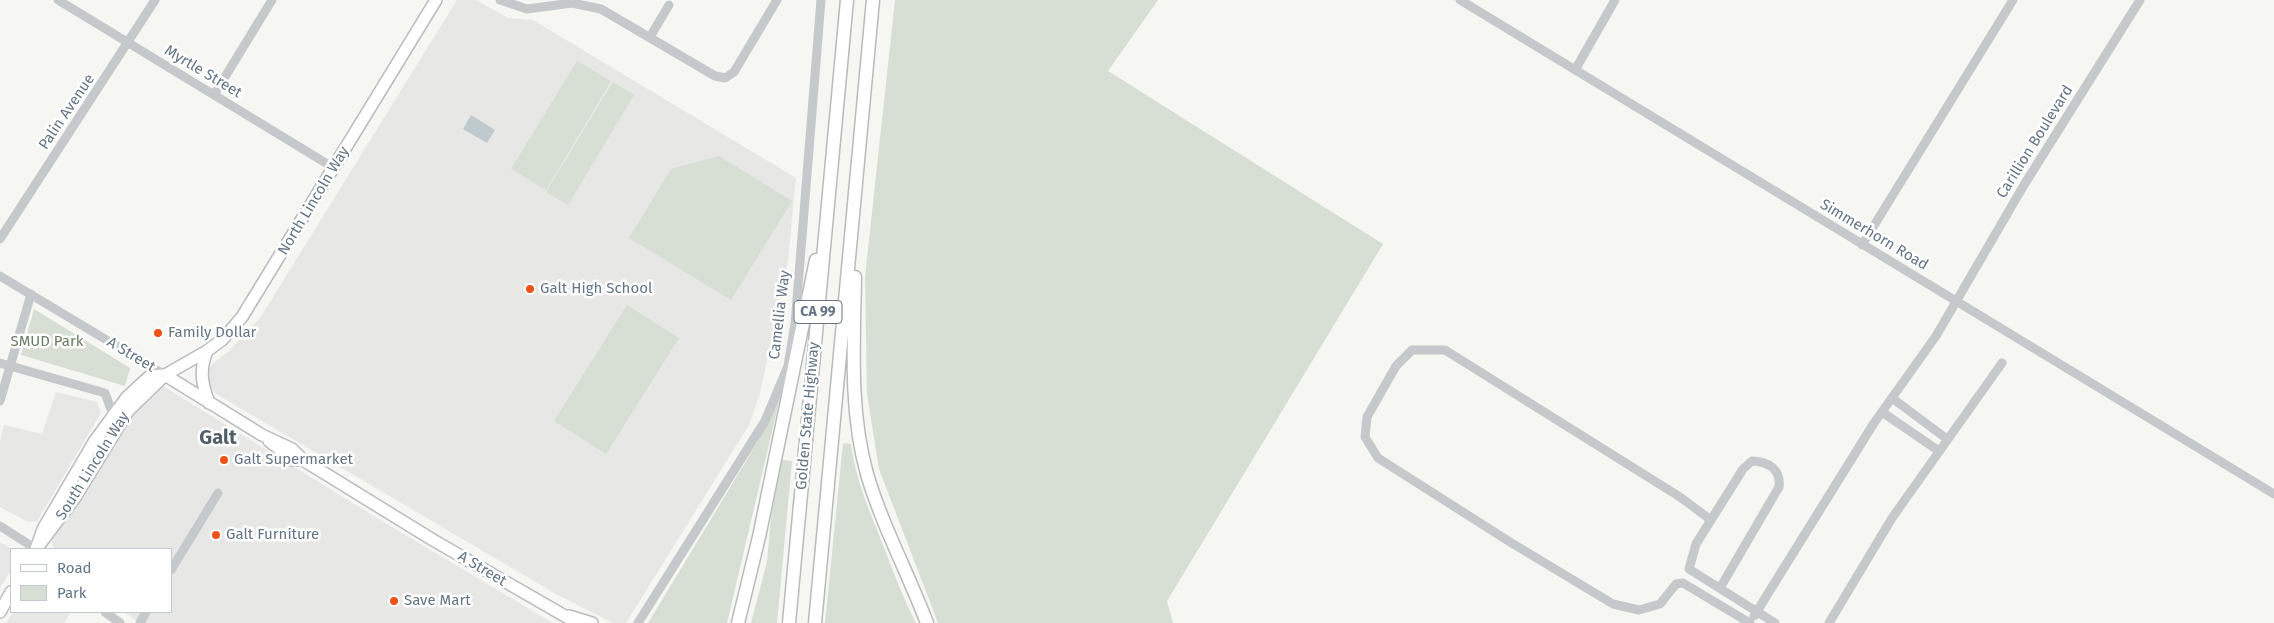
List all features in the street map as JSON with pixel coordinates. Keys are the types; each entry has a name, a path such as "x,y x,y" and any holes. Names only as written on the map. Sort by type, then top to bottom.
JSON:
{"highway":[{"name":"Golden State Highway","path":"788,623 830,196 847,0"},
{"name":"Golden State Highway","path":"815,623 873,0"},
{"path":"857,174 854,361 862,449 868,475 927,623"},
{"path":"738,623 759,537 830,196"}],"main road":[{"name":"North Lincoln Way","path":"165,375 207,351 223,339 242,318 436,0"},
{"path":"207,351 202,363 201,379 209,403"},
{"name":"A Street","path":"165,375 262,436 285,445 298,453 303,460 577,623"},
{"name":"South Lincoln Way","path":"36,548 43,529 94,442 113,415 127,397 150,376 165,375"},
{"name":"South Lincoln Way","path":"37,548 74,499 128,411 165,375"},
{"path":"0,612 10,594"},
{"name":"A Street","path":"560,614 569,623"},
{"name":"A Street","path":"560,614 592,623"}],"street":[{"name":"Myrtle Street","path":"58,0 334,168"},
{"name":"Palin Avenue","path":"0,239 129,43 155,0"},
{"path":"214,95 272,0"},
{"path":"500,0 527,9 580,2 601,9 715,76 725,78 734,72 777,0"},
{"name":"Camellia Way","path":"638,623 765,421 788,366 795,324 822,0"},
{"name":"Simmerhorn Road","path":"1460,0 2274,494"},
{"path":"1575,70 1615,0"},
{"path":"1862,245 2013,0"},
{"name":"Carillion Boulevard","path":"1750,623 1882,412 1936,336 2024,184 2140,0"},
{"path":"650,37 669,5"},
{"name":"A Street","path":"0,276 165,375"},
{"path":"0,401 31,294"},
{"path":"1711,520 1680,497 1445,350 1412,350 1396,366 1367,417 1365,437 1378,458 1510,542 1614,604 1639,610 1660,604 1676,584 1683,583 1750,623"},
{"path":"0,363 105,393 113,415"},
{"path":"1829,623 1892,518 2002,363"},
{"path":"1892,398 1947,439"},
{"path":"1882,412 1939,451"},
{"path":"1720,588 1779,487 1780,477 1777,471 1769,464 1752,461 1743,469 1696,544 1689,569 1775,623"},
{"path":"172,568 218,493"},
{"path":"0,526 34,548"},
{"path":"106,613 120,623"}],"shaded area":[{"name":"Galt High School","path":"457,0 476,0 508,18 533,20 796,178 788,261 760,393 749,425 626,623 613,623 556,594 216,394 209,385 208,371 212,364 228,352 260,318"},
{"path":"471,115 495,130 487,143 463,129"},
{"path":"163,386 382,521 553,623 140,623 125,613 172,613 172,548 54,548 51,539 137,406 156,389"},
{"path":"56,392 97,402 101,413 37,521 28,522 0,507 0,441 4,425 42,434"},
{"path":"0,542 10,548 10,572 0,588"},
{"path":"12,613 70,613 64,623 6,623"}],"green space":[{"path":"895,0 1158,0 1108,71 1383,244 1167,601 1173,623 938,623 879,469 867,394 865,277"},
{"path":"577,61 611,81 546,190 511,169"},
{"path":"613,82 634,95 568,205 546,192"},
{"path":"719,156 792,201 731,300 629,238 671,169"},
{"path":"627,305 679,338 606,454 554,421"},
{"name":"SMUD Park","path":"34,309 130,368 125,386 21,355"},
{"path":"782,389 727,623 648,623 757,443"},
{"path":"843,443 851,444 859,481 867,505 897,582 916,623 825,623"},
{"path":"782,460 792,461 777,623 751,623 767,562 771,517"}],"place":[{"name":"Galt High School","path":"530,289"},
{"name":"Family Dollar","path":"158,333"},
{"name":"Galt Supermarket","path":"224,460"},
{"name":"Galt Furniture","path":"216,535"},
{"name":"Save Mart","path":"394,601"}],"district":[{"name":"Galt","path":"218,438"}]}
